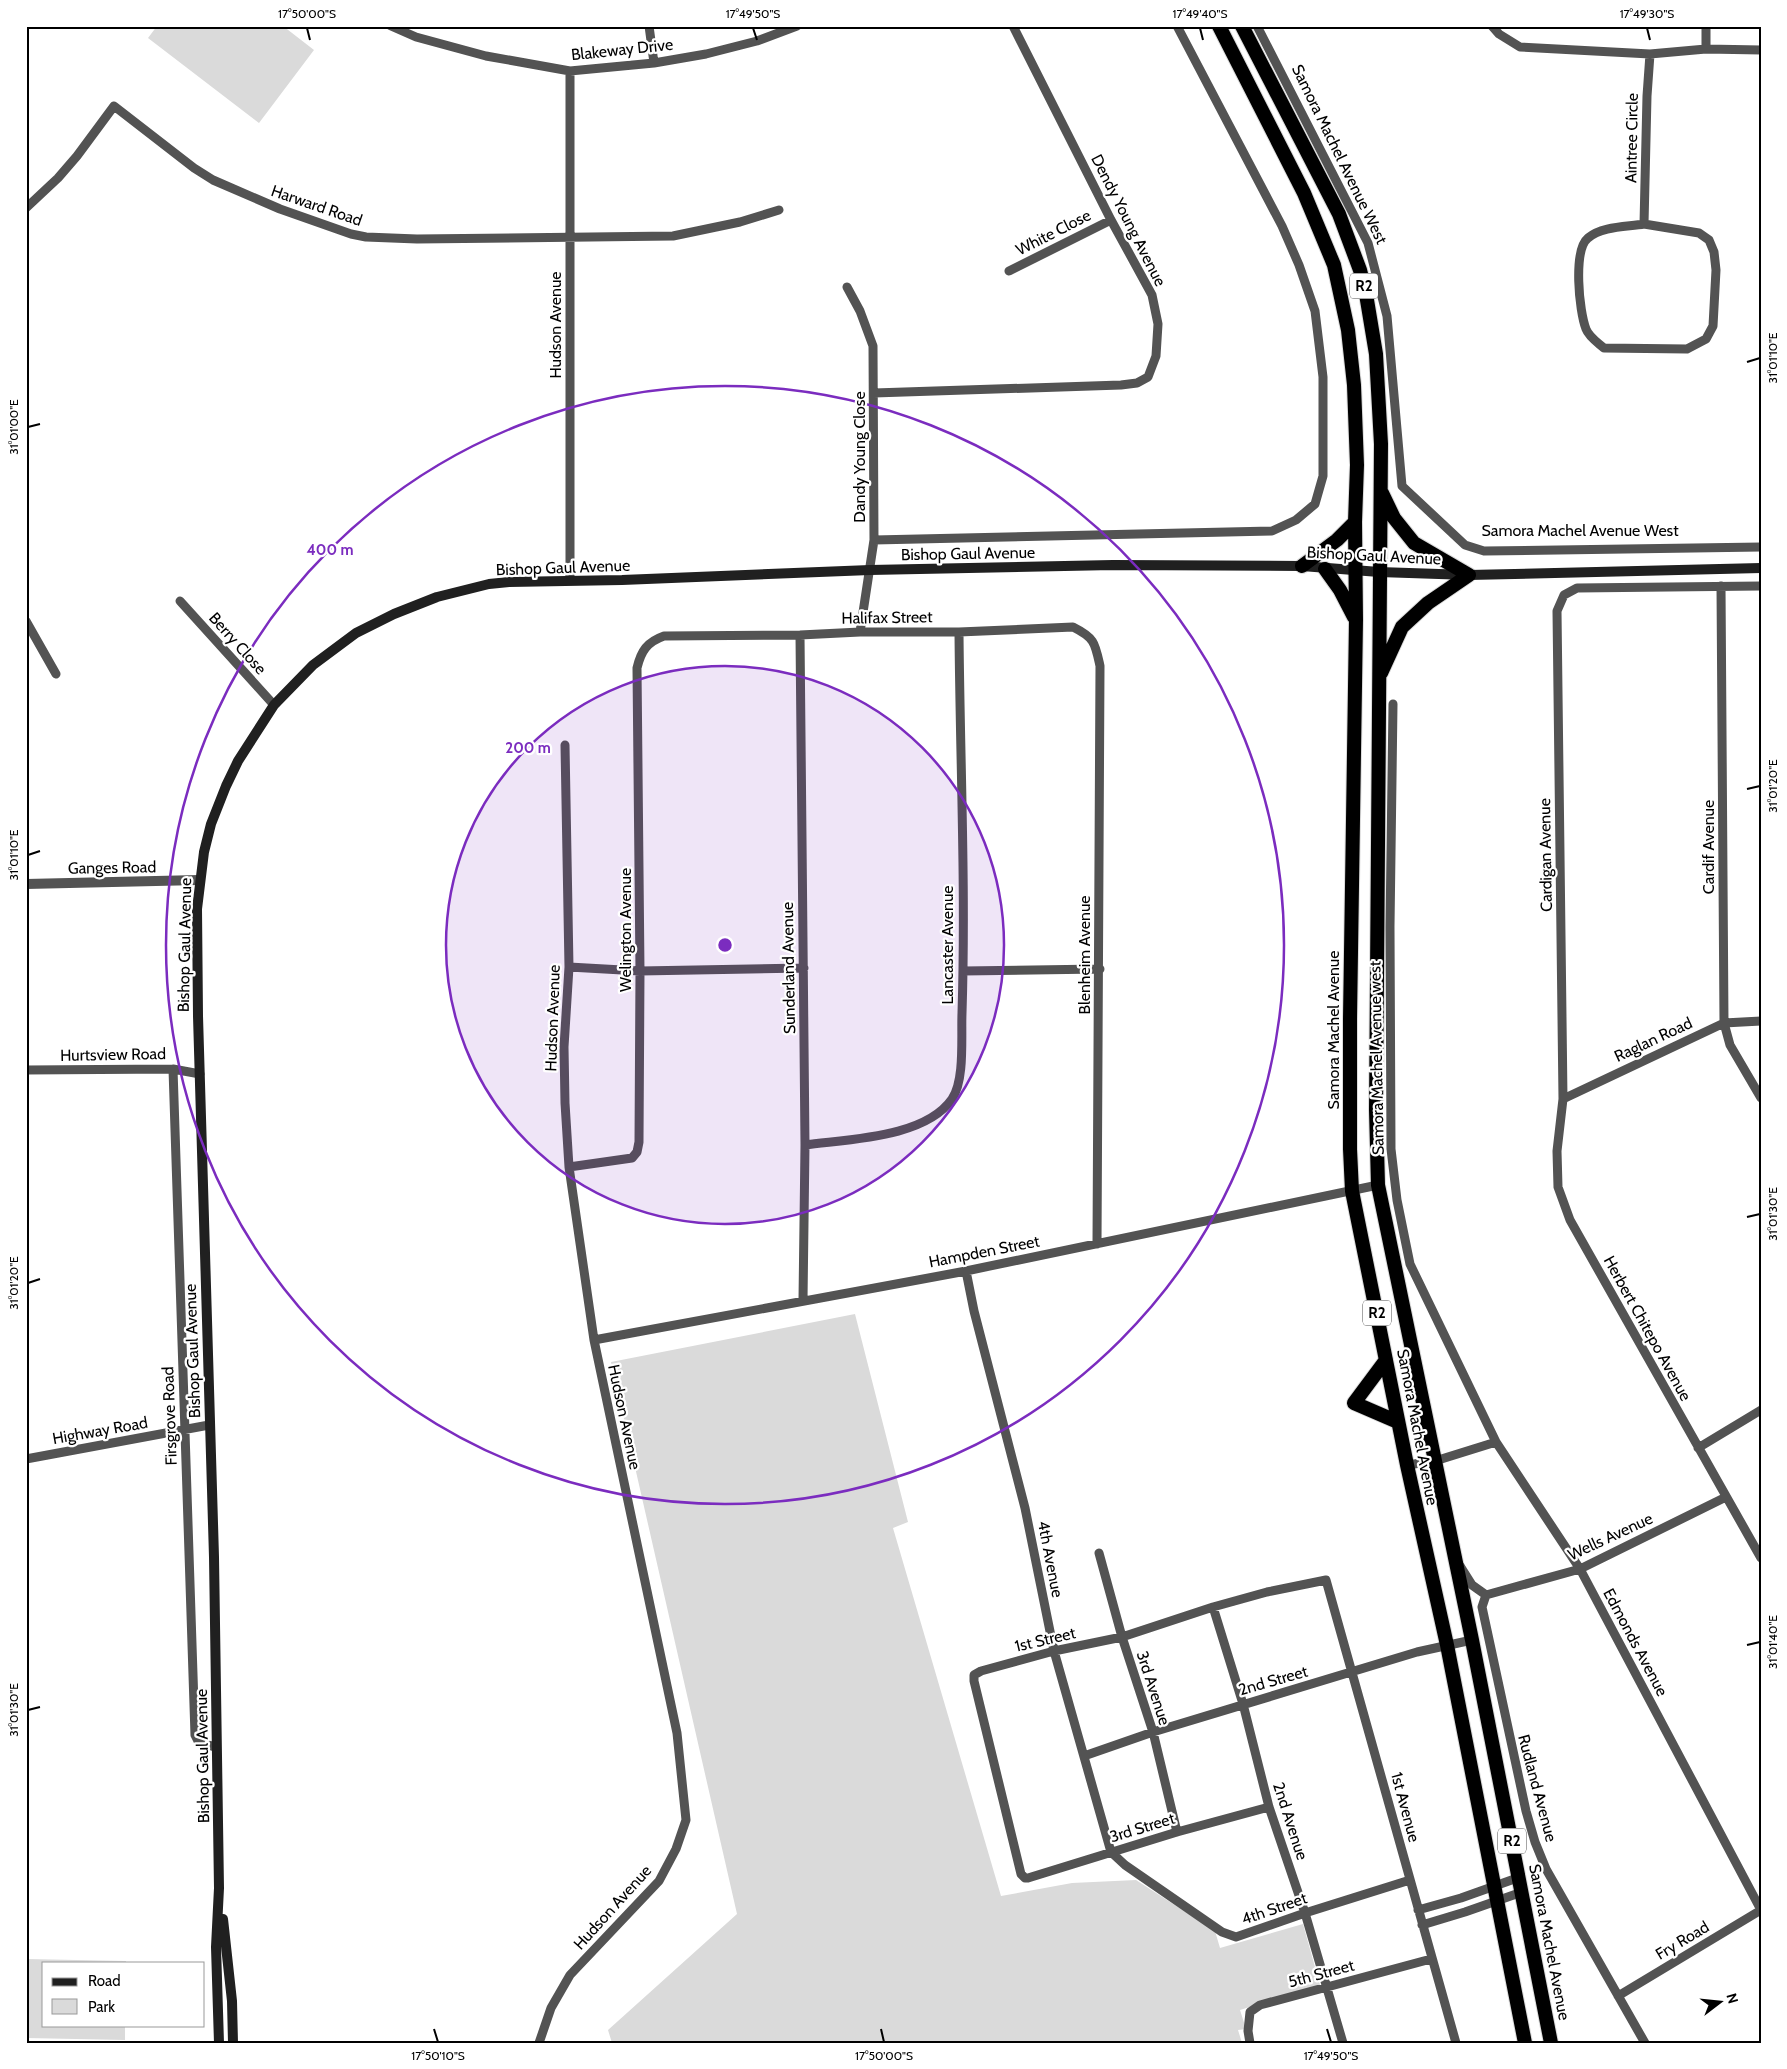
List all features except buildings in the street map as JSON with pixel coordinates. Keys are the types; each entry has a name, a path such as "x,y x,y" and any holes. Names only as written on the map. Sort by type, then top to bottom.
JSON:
{"highway":[{"name":"R2","path":"1218,26 1304,193 1334,266 1348,330 1354,384 1357,465 1354,522 1355,570"},
{"name":"Samora Machel Avenue West","path":"1242,26 1339,214 1360,270 1376,354 1381,490 1379,572"},
{"path":"1379,678 1402,627 1428,603 1469,575 1414,543 1394,518 1381,490"},
{"path":"1302,566 1337,540 1354,522"},
{"path":"1325,569 1340,590 1356,620"},
{"name":"Samora Machel Avenue","path":"1355,570 1356,620 1350,1019 1350,1150 1352,1191 1406,1465 1447,1646 1524,2043"},
{"name":"Samora Machel Avenue","path":"1379,572 1376,1110 1378,1185 1472,1640 1552,2043"},
{"path":"1386,1360 1354,1403 1398,1422"}],"main road":[{"name":"Bishop Gaul Avenue","path":"219,2043 216,1947 219,1888 214,1557 200,1074 197,918 199,880 204,852 218,803 238,761 274,705 313,665 356,633 402,610 437,597 489,584 870,570 1114,565 1302,566 1379,572 1469,575 1761,568"},
{"name":"Bishop Gaul Avenue","path":"219,1888 231,1986 233,2039"}],"street":[{"name":"Blakeway Drive","path":"391,26 416,37 486,56 570,71 654,63 714,52 757,41 797,26"},
{"path":"649,26 654,63"},
{"name":"Dendy Young Avenue","path":"874,393 1137,383 1148,377 1156,356 1158,324 1152,295 1111,220 1013,26"},
{"name":"Bishop Gaul Avenue","path":"874,540 1272,531 1296,520 1315,504 1323,476 1323,377 1315,311 1299,265 1282,226 1177,26"},
{"name":"Samora Machel Avenue West","path":"1257,26 1368,244 1387,316 1402,486 1465,545 1484,551 1761,547"},
{"path":"1492,26 1499,34 1520,47 1650,54 1706,49 1761,50"},
{"path":"1706,26 1706,49"},
{"name":"Aintree Circle","path":"1644,224 1647,96 1650,54"},
{"name":"Hudson Avenue","path":"570,71 570,580"},
{"name":"Harward Road","path":"26,208 58,178 77,156 114,106 194,168 213,180 280,209 351,234 366,237 417,239 673,236 740,222 779,210"},
{"name":"White Close","path":"1008,271 1111,220"},
{"path":"1644,224 1699,233 1709,240 1714,252 1713,326 1706,339 1687,349 1604,348 1593,340 1586,328 1579,290 1579,254 1587,239 1600,231 1644,224"},
{"name":"Dandy Young Close","path":"846,287 860,311 873,346 874,540 860,632"},
{"path":"1721,586 1761,586"},
{"name":"Cardigan Avenue","path":"1562,1099 1557,611 1564,594 1577,588 1721,586"},
{"name":"Cardif Avenue","path":"1721,586 1724,1022 1730,1045 1761,1098"},
{"name":"Berry Close","path":"180,601 274,705"},
{"path":"26,620 56,674"},
{"name":"Halifax Street","path":"652,640 664,636 959,632 1073,627 1088,635 1096,648 1100,666"},
{"name":"Lancaster Avenue","path":"805,1145 898,1131 918,1126 933,1118 952,1098 960,1077 963,970 959,632"},
{"name":"Sunderland Avenue","path":"800,635 805,1145 803,1300"},
{"name":"Welington Avenue","path":"569,1167 632,1158 637,1152 639,1142 640,971 637,668 640,657 652,640"},
{"name":"Blenheim Avenue","path":"1097,1244 1100,970 1100,666"},
{"name":"Samora Machel Avenue west","path":"1393,704 1390,927 1391,1149 1397,1200 1410,1264 1472,1396"},
{"name":"Hudson Avenue","path":"539,2043 551,2008 570,1975 659,1880 676,1849 686,1820 677,1733 594,1340 569,1167 564,1047 569,967 565,745"},
{"name":"Ganges Road","path":"26,884 199,880"},
{"path":"569,967 640,971 804,968"},
{"path":"963,970 1100,970"},
{"name":"Raglan Road","path":"1562,1099 1724,1022 1761,1021"},
{"name":"Hurtsview Road","path":"26,1070 173,1068 200,1074"},
{"name":"Firsgrove Road","path":"173,1068 195,1735 199,1743 216,1747"},
{"name":"Herbert Chitepo Avenue","path":"1562,1099 1557,1151 1558,1187 1570,1220 1761,1558"},
{"name":"Hampden Street","path":"594,1340 966,1271 1378,1185"},
{"name":"4th Avenue","path":"966,1271 974,1311 1025,1508 1054,1652 1111,1852"},
{"name":"Edmonds Avenue","path":"1472,1396 1496,1442 1580,1569 1761,1910"},
{"path":"1698,1448 1761,1410"},
{"name":"Highway Road","path":"26,1459 210,1425"},
{"path":"1406,1465 1435,1461 1496,1442"},
{"name":"Wells Avenue","path":"1486,1595 1580,1569 1726,1497"},
{"name":"3rd Avenue","path":"1099,1553 1122,1637 1153,1732 1177,1832"},
{"path":"1455,1558 1472,1585 1486,1595"},
{"name":"1st Street","path":"1025,1878 1021,1874 974,1682 974,1675 981,1671 1054,1652 1122,1637 1213,1607 1268,1592 1326,1580"},
{"name":"1st Avenue","path":"1326,1580 1456,2043"},
{"name":"Rudland Avenue","path":"1486,1595 1482,1607 1524,1801 1535,1842 1546,1869 1645,2043"},
{"name":"2nd Avenue","path":"1213,1607 1243,1704 1269,1807 1305,1913 1343,2043"},
{"name":"2nd Street","path":"1084,1756 1243,1704 1353,1673 1417,1652 1472,1640"},
{"name":"3rd Street","path":"1025,1878 1177,1832 1269,1807"},
{"name":"4th Street","path":"1111,1852 1125,1865 1229,1936 1236,1937 1410,1880"},
{"path":"1418,1910 1520,1878"},
{"path":"1422,1925 1522,1892"},
{"name":"Fry Road","path":"1618,1996 1761,1910"},
{"name":"5th Street","path":"1250,2043 1248,2031 1250,2012 1260,2005 1431,1959"}],"green space":[{"path":"157,26 283,26 314,50 259,123 148,38"},
{"path":"855,1314 908,1522 893,1528 1001,1896 1072,1883 1136,1880 1215,1931 1220,1948 1303,1924 1320,1985 1240,2010 1246,2029 1238,2030 1242,2043 612,2043 608,2030 737,1914 611,1362"},
{"path":"26,1959 126,1961 42,1962 42,2026 125,2026 125,2040 26,2038"}]}
